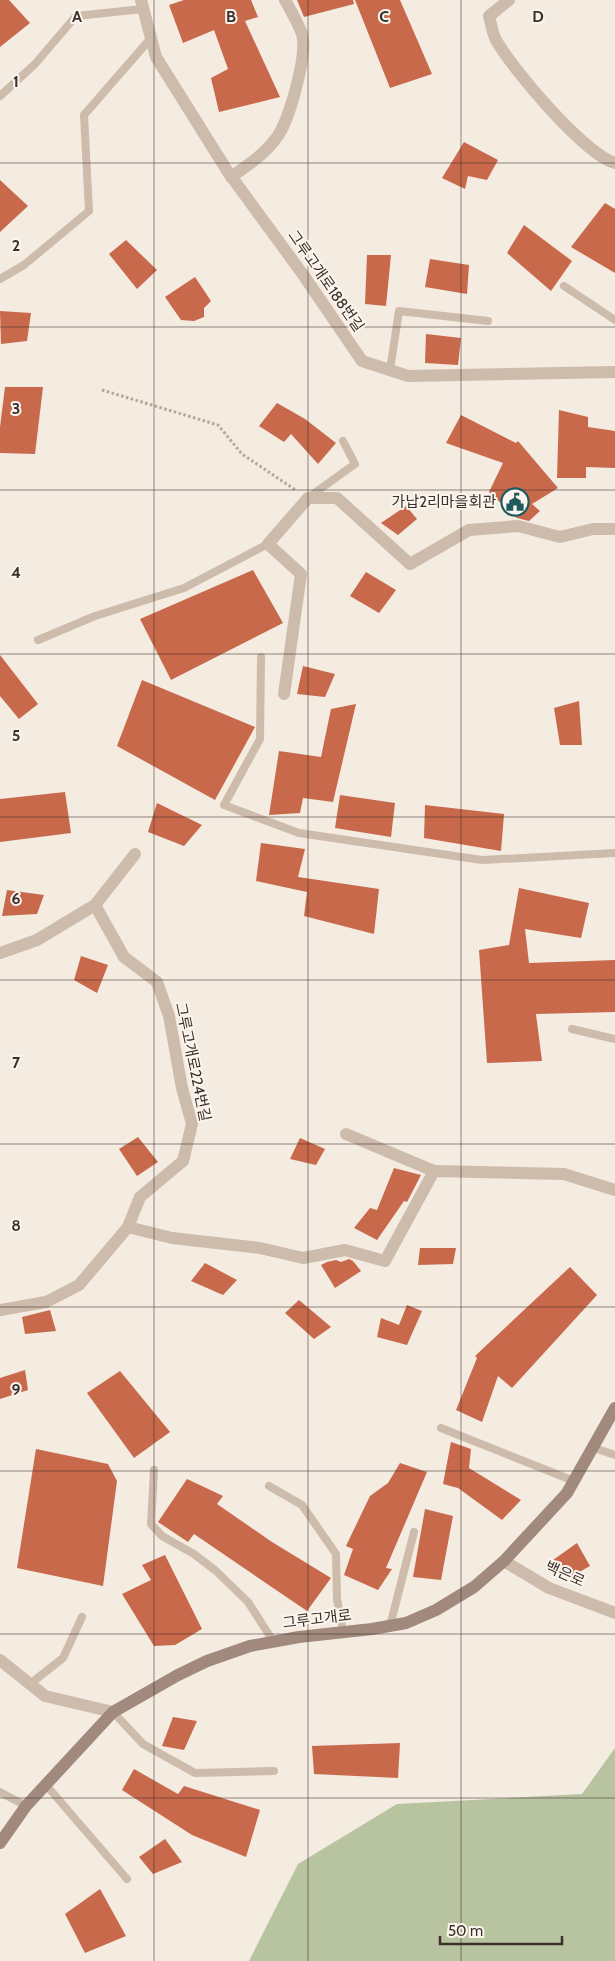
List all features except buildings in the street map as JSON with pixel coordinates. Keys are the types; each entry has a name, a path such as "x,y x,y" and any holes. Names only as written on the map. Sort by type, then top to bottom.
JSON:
{"street":[{"path":"231,177 264,153 279,136 290,109 302,55 303,36 285,0"},
{"path":"509,0 489,16 495,38 521,77 589,148 615,163"},
{"name":"그루고개로188번길","path":"142,5 156,57 231,177 304,276 362,361 408,376 615,372"},
{"path":"284,694 301,574 268,544 308,498 337,498 410,564 469,530 518,526 560,537 593,529 615,530"},
{"path":"0,953 37,940 95,905 135,854"},
{"name":"그루고개로224번길","path":"0,1310 46,1302 79,1285 128,1227 140,1197 183,1161 192,1124 182,1088 169,1016 157,982 124,957 95,905"},
{"path":"346,1134 434,1171 564,1174 615,1190"},
{"path":"128,1227 172,1238 260,1248 303,1258 346,1250 385,1261 434,1171"},
{"name":"그루고개로","path":"0,1843 26,1806 113,1712 207,1661 250,1646 274,1641 406,1623 436,1610 474,1587 504,1561 567,1493 615,1408"},
{"name":"백은로","path":"504,1561 549,1588 615,1613"},
{"path":"0,1660 45,1696 113,1712"}],"lane":[{"path":"0,96 36,64 76,16 142,5"},
{"path":"0,279 24,265 89,211 84,114 151,38"},
{"path":"564,286 615,320"},
{"path":"390,370 399,311 488,321"},
{"path":"308,498 355,464 343,441"},
{"path":"38,640 94,616 184,588 268,544"},
{"path":"261,657 260,739 224,805 299,832 482,860 615,854"},
{"path":"572,1029 615,1039"},
{"path":"440,1428 574,1481"},
{"path":"594,1448 615,1455"},
{"path":"154,1470 151,1524 162,1536 194,1554 216,1571 248,1602 274,1641"},
{"path":"269,1486 302,1506 336,1554 337,1599 343,1632"},
{"path":"390,1626 414,1532"},
{"path":"30,1684 63,1658 82,1617"},
{"path":"113,1712 143,1744 195,1773 274,1771"},
{"path":"46,1785 127,1879"},
{"path":"0,1792 26,1806"}],"path":[{"path":"102,390 218,425 242,454 308,498"}],"green space":[{"path":"615,1748 615,1961 249,1961 298,1864 397,1804 582,1794"}],"place":[{"name":"가납2리마을회관","path":"515,502"}]}
